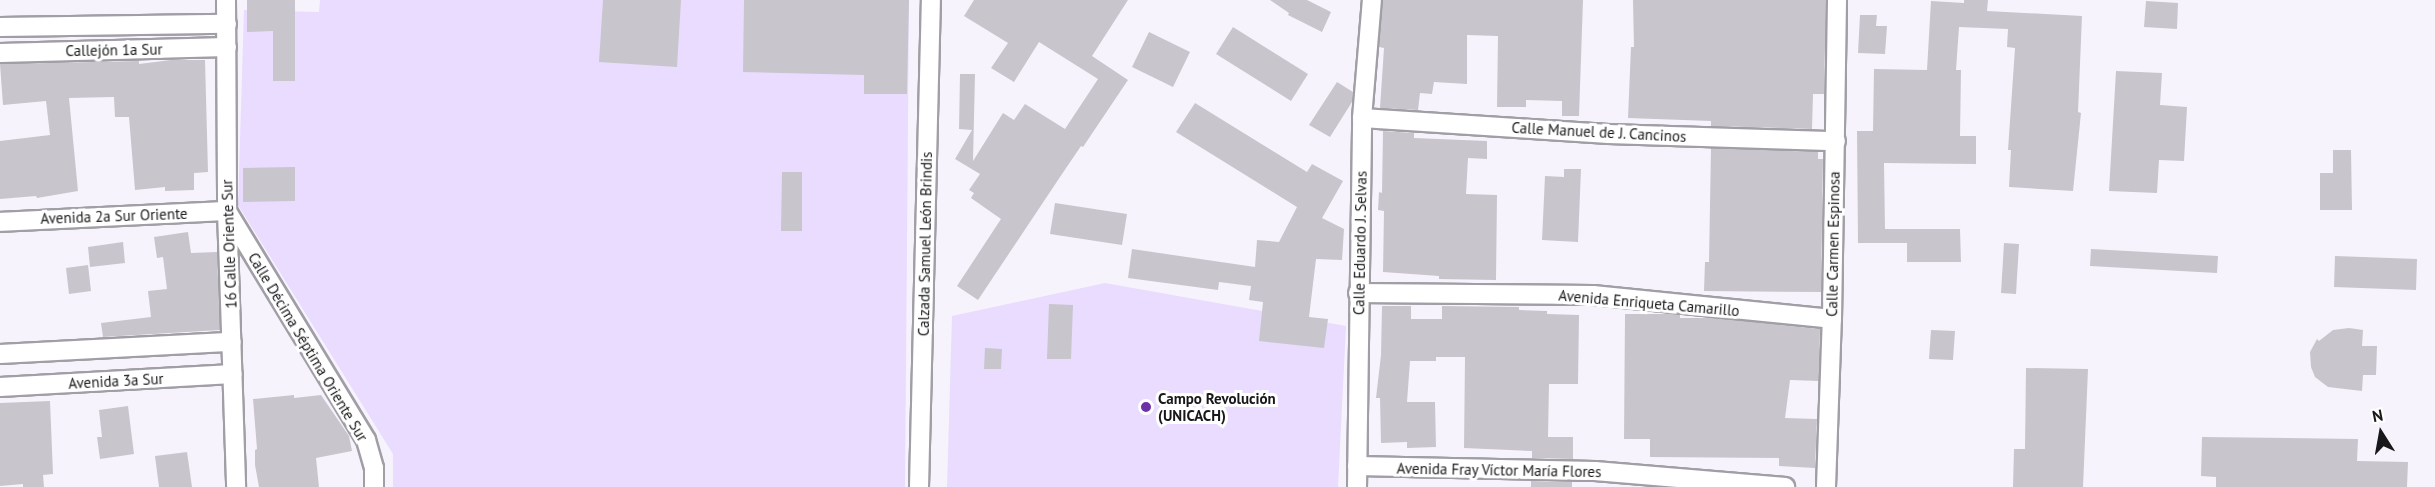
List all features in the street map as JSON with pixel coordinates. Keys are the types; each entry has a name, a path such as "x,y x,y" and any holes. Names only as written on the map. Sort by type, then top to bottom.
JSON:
{"street":[{"name":"16 Calle Oriente Sur","path":"226,0 227,212 236,487"},
{"name":"Calzada Samuel León Brindis","path":"919,487 931,0"},
{"name":"Calle Eduardo J. Selvas","path":"1357,487 1362,118 1372,0"},
{"name":"Calle Carmen Espinosa","path":"1826,487 1832,319 1837,0"},
{"name":"Callejón 1a Sur","path":"0,27 227,24"},
{"name":"Callejón 1a Sur","path":"0,52 227,47"},
{"name":"Calle Manuel de J. Cancinos","path":"1362,118 1608,134 1836,141"},
{"name":"Avenida 2a Sur Oriente","path":"0,222 227,212"},
{"name":"Calle Décima Séptima Oriente Sur","path":"227,212 366,440 374,468 374,487"},
{"name":"Avenida Enriqueta Camarillo","path":"1358,293 1593,295 1832,319"},
{"path":"0,354 232,342"},
{"path":"30,353 32,385"},
{"name":"Avenida 3a Sur","path":"0,387 233,374"},
{"name":"Avenida Fray Víctor María Flores","path":"1357,466 1595,471 1785,487"}],"shaded area":[{"path":"320,0 909,0 905,487 393,487 393,454 238,205 244,10 319,12"},
{"name":"Campo Revolución (UNICACH)","path":"1105,283 1346,326 1338,487 947,487 952,316"}],"building":[{"path":"247,0 295,0 295,81 273,81 273,31 247,32"},
{"path":"603,0 681,0 677,67 599,62"},
{"path":"744,0 909,0 907,94 864,94 864,75 743,72"},
{"path":"974,0 1128,0 1092,56 1128,80 978,300 957,286 1001,219 971,198 974,193 969,190 980,174 955,159 972,130 959,129 960,74 975,74 973,161 1003,113 1014,120 1025,104 1065,129 1098,79 1039,42 1014,82 991,68 1008,43 964,16"},
{"path":"1270,0 1307,0 1331,12 1322,32 1288,15 1289,13"},
{"path":"1383,0 1583,0 1579,116 1562,116 1562,101 1526,100 1526,107 1497,107 1498,36 1467,35 1467,84 1434,82 1432,94 1420,93 1418,110 1380,108 1384,48 1379,47"},
{"path":"1633,0 1826,0 1824,94 1813,94 1812,129 1711,126 1711,121 1628,118 1631,47 1634,47"},
{"path":"1964,0 1988,0 1987,11 2082,16 2078,112 2081,113 2073,191 2009,187 2011,150 2008,150 2015,48 2007,47 2008,29 1959,27 1956,70 1961,70 1960,136 1976,136 1976,164 1884,163 1885,229 1960,229 1961,262 1907,262 1907,243 1858,243 1857,131 1873,131 1874,69 1927,70 1931,1 1964,3"},
{"path":"2146,1 2178,3 2177,29 2144,27"},
{"path":"1860,15 1877,15 1876,26 1887,26 1885,54 1858,53"},
{"path":"1233,27 1308,74 1291,101 1216,54"},
{"path":"1149,32 1190,52 1173,87 1132,67"},
{"path":"171,60 205,60 208,172 194,173 194,190 165,191 165,187 135,190 129,117 115,117 114,97 69,98 78,191 37,198 36,196 0,199 0,141 50,135 46,101 3,105 0,64 139,61 139,64"},
{"path":"2116,71 2162,73 2160,105 2187,107 2184,161 2159,160 2157,193 2109,191"},
{"path":"1337,82 1353,92 1352,102 1330,137 1309,125"},
{"path":"1195,103 1307,172 1312,164 1343,181 1322,218 1344,229 1342,260 1316,259 1309,317 1328,319 1324,348 1259,341 1263,302 1249,300 1251,286 1219,282 1218,290 1128,278 1132,249 1255,267 1257,240 1279,242 1297,207 1176,132"},
{"path":"1383,131 1414,133 1414,138 1487,141 1487,159 1468,158 1466,194 1497,195 1496,280 1439,279 1439,276 1383,272 1384,211 1378,210 1379,192 1382,193"},
{"path":"1711,148 1818,152 1818,159 1823,159 1821,292 1704,291 1705,262 1709,262"},
{"path":"2333,150 2351,150 2352,210 2320,210 2320,173 2333,173"},
{"path":"295,167 295,201 243,202 243,168"},
{"path":"1564,169 1581,169 1578,242 1542,240 1545,176 1564,177"},
{"path":"782,172 802,172 802,231 781,231"},
{"path":"1055,203 1127,214 1122,245 1050,234"},
{"path":"188,232 191,253 217,252 220,330 103,337 101,323 151,317 148,291 167,289 163,257 157,258 154,237"},
{"path":"123,242 125,263 90,267 88,247"},
{"path":"2004,243 2019,244 2016,294 2001,293"},
{"path":"2091,249 2218,256 2217,273 2090,266"},
{"path":"2335,256 2417,259 2416,290 2334,287"},
{"path":"88,265 91,291 69,294 66,268"},
{"path":"1049,304 1073,305 1071,359 1047,359"},
{"path":"1382,306 1411,306 1411,319 1442,319 1442,306 1519,307 1519,310 1547,311 1547,314 1579,315 1578,384 1549,384 1548,437 1573,437 1573,459 1532,458 1532,451 1464,448 1465,357 1436,357 1436,361 1410,361 1407,402 1435,402 1436,447 1407,448 1407,442 1381,443 1380,398 1376,398 1381,355"},
{"path":"1625,314 1672,314 1680,315 1680,318 1714,318 1820,329 1819,381 1790,380 1785,418 1817,419 1815,468 1779,466 1779,458 1650,457 1650,439 1624,439"},
{"path":"2349,328 2363,330 2362,346 2377,346 2376,375 2363,375 2362,391 2328,387 2315,377 2311,367 2310,352 2317,339 2319,341 2333,330"},
{"path":"1931,330 1955,331 1953,360 1929,359"},
{"path":"985,348 1002,349 1001,369 984,369"},
{"path":"2026,368 2088,369 2083,487 2013,487 2014,449 2025,449"},
{"path":"294,395 294,398 321,395 349,436 352,451 316,458 319,487 259,487 255,465 255,450 257,449 253,399"},
{"path":"50,401 53,474 43,475 44,487 23,487 23,484 0,486 0,403"},
{"path":"128,406 134,454 100,459 97,437 102,437 99,410"},
{"path":"2202,437 2358,439 2357,461 2408,462 2407,487 2216,487 2216,477 2201,476"},
{"path":"187,452 192,487 159,487 155,456"},
{"path":"1531,481 1572,482 1572,487 1531,487"}],"place":[{"name":"Campo Revolución (UNICACH)","path":"1146,407"}]}
